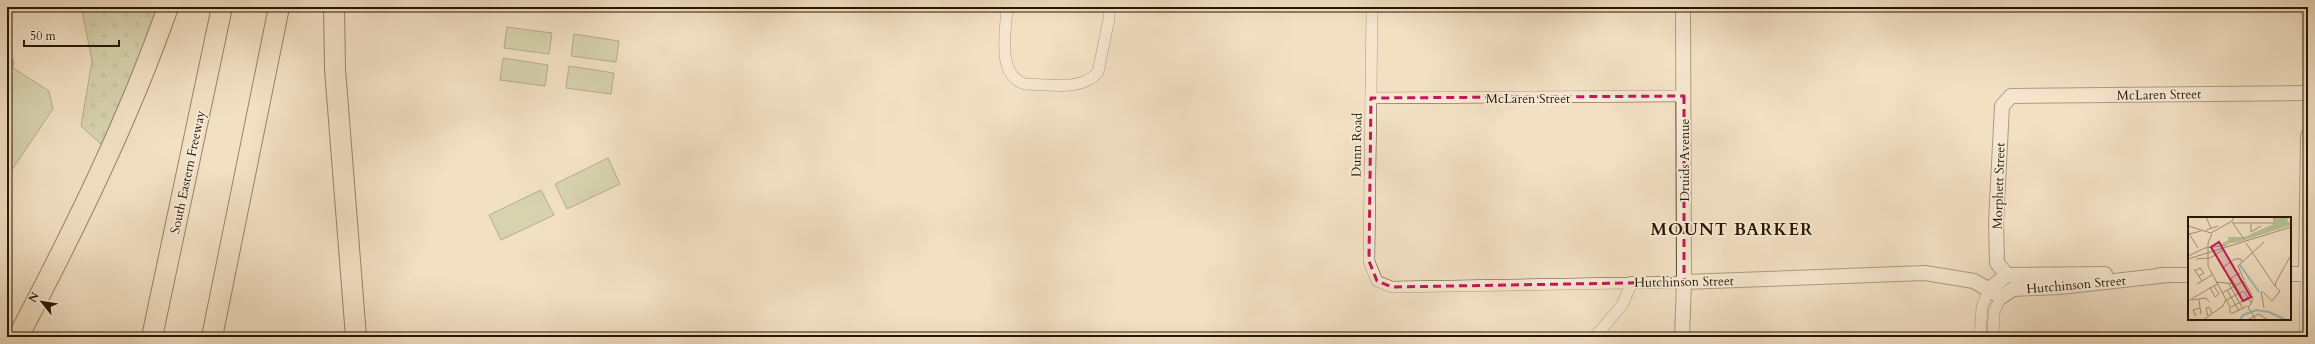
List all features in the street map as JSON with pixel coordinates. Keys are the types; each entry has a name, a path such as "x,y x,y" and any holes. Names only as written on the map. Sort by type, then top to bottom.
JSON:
{"highway":[{"path":"18,337 110,152 135,94 168,7"},
{"name":"South Eastern Freeway","path":"152,337 222,7"},
{"path":"212,337 279,7"},
{"path":"334,7 335,69 356,337"}],"street":[{"path":"1007,7 1006,61 1011,76 1017,81 1025,84 1080,84 1094,78 1098,72 1109,19 1109,7"},
{"name":"Dunn Road","path":"1372,7 1369,261 1377,281"},
{"name":"Druids Avenue","path":"1682,337 1684,282 1683,7"},
{"name":"McLaren Street","path":"2011,96 2308,93"},
{"name":"McLaren Street","path":"1371,98 1684,96"},
{"name":"Morphett Street","path":"2007,275 1998,263 1996,222 2002,106 2011,96"},
{"path":"2304,337 2307,274 2308,136"},
{"name":"Hutchinson Street","path":"1377,281 1392,287 1684,282 1925,273 1974,281 2002,297 2013,289 2060,287 2168,275"},
{"path":"2291,274 2307,274"},
{"name":"Hutchinson Street","path":"1989,289 2007,275 2188,275"},
{"path":"1595,337 1622,305 1632,282"},
{"path":"1980,337 1982,307 1989,289"},
{"path":"1993,337 1994,312 2002,297"}],"highlighted area":[{"path":"1684,96 1684,282 1392,287 1377,281 1369,261 1371,98"}],"green space":[{"path":"78,7 168,7 110,152 81,126 92,61 82,10"},
{"path":"507,27 552,33 549,54 504,48"},
{"path":"574,34 619,41 616,62 571,56"},
{"path":"503,58 548,65 545,86 500,80"},
{"path":"7,59 14,60 13,68 49,91 53,109 7,177"},
{"path":"569,66 614,73 611,94 566,88"},
{"path":"608,158 620,184 567,209 555,184"},
{"path":"541,190 554,215 501,240 489,215"}],"district":[{"name":"MOUNT BARKER","path":"1732,229"}]}
